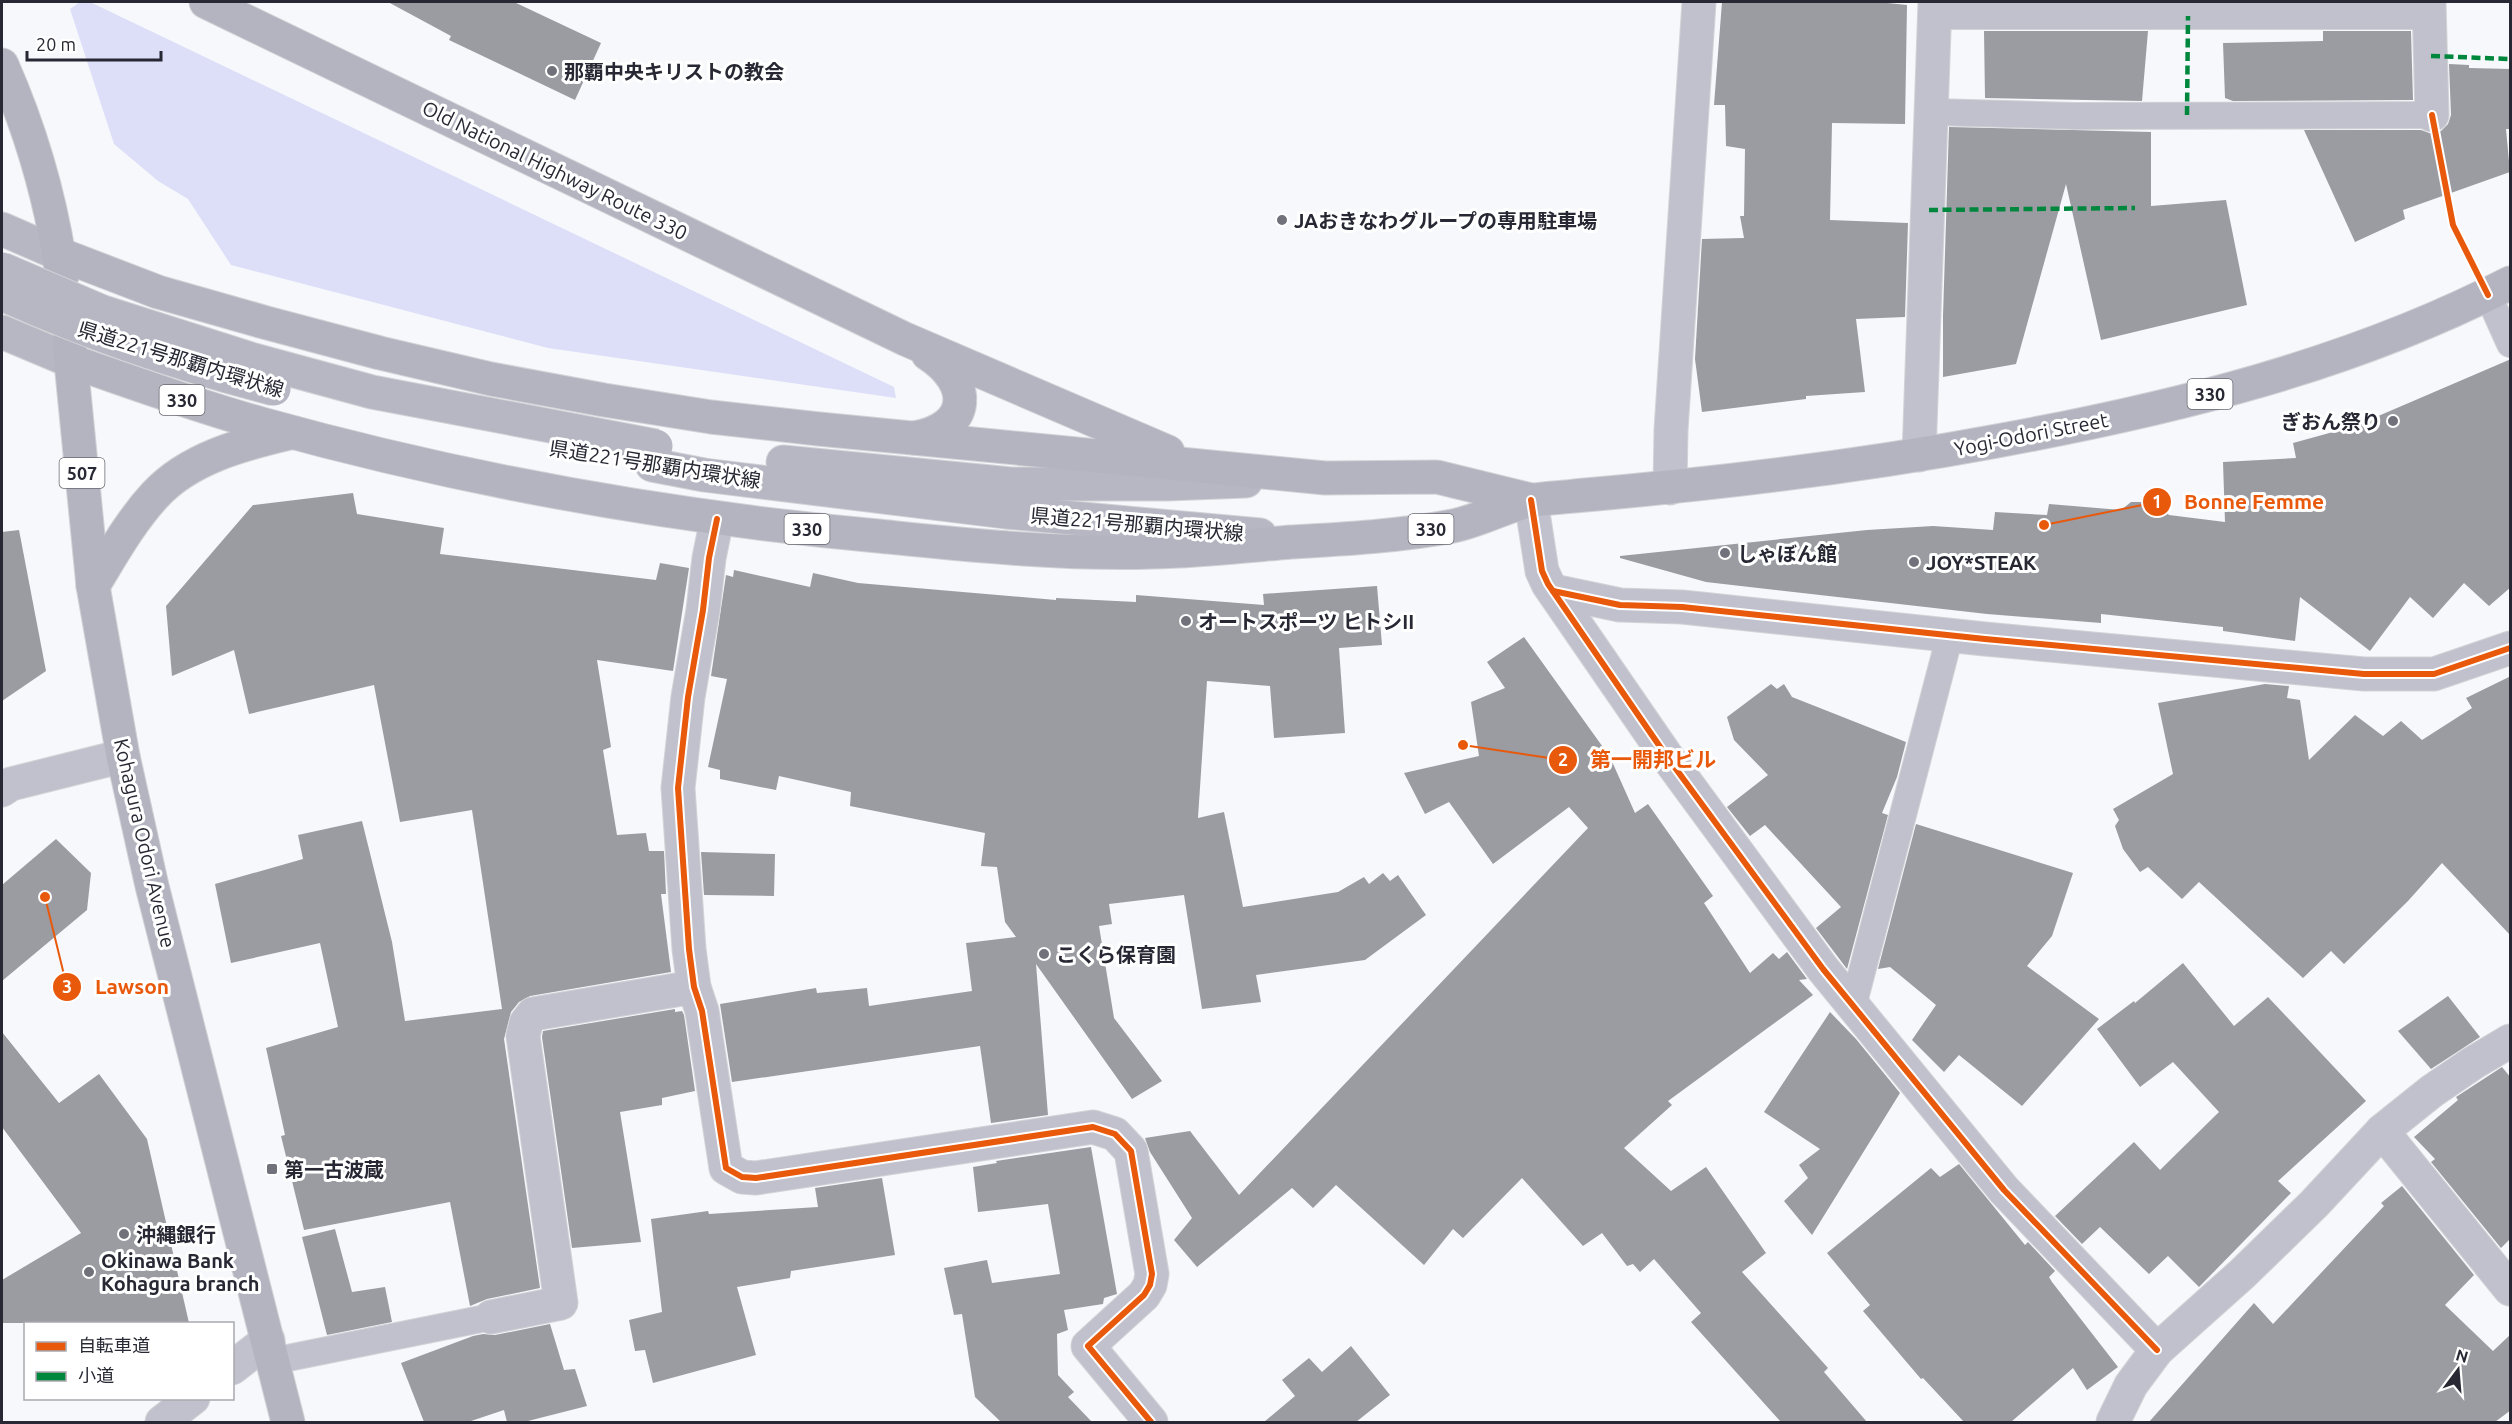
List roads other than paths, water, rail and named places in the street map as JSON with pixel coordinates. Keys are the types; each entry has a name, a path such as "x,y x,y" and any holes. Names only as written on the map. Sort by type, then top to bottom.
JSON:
{"highway":[{"name":"Old National Highway Route 330","path":"206,2 905,339"},
{"name":"Kohagura Odori Avenue","path":"2,65 36,155 47,193 59,255 93,586 123,756 152,886 288,1422"},
{"name":"330","path":"59,255 180,298 380,353 491,379 711,417 1325,478"},
{"name":"Yogi-Odori Street","path":"1327,540 1398,534 1458,525 1532,500 1670,488 1920,455 2080,426 2246,384 2328,359 2419,325 2499,289"},
{"name":"330","path":"905,339 949,370 960,393 961,404 958,414 949,424 924,436 909,438"},
{"name":"330","path":"905,339 1199,465"},
{"name":"330","path":"71,361 186,401 295,432 471,476 717,519 933,541 1084,552 1153,552 1327,540"},
{"path":"93,586 137,515 156,493 172,480 235,446 295,432"},
{"name":"Yogi-Odori Street","path":"1325,478 1437,477 1532,500"}],"main road":[{"path":"2,229 59,255"},
{"name":"県道221号那覇内環状線","path":"2,269 103,312 265,363 372,392 654,456 704,475 1006,512 1327,540"},
{"name":"県道221号那覇内環状線","path":"2,294 64,322 129,346 258,385 367,413 654,456 712,456 1011,484 1167,484 1325,478"},
{"path":"2,332 71,361"}],"street":[{"path":"1670,488 1671,430 1700,2"},
{"path":"1920,455 1935,9"},
{"path":"2429,9 2432,115"},
{"path":"1532,500 1542,570 1553,591 1665,754 1823,969 2004,1190 2157,1350"},
{"path":"717,519 688,697 678,788 682,861 694,987 702,1011 726,1168 742,1177 768,1176 1093,1127 1115,1134 1131,1151 1152,1274 1150,1285 1144,1295 1088,1346 1151,1422"},
{"path":"1553,591 1620,605 1682,607 2364,674 2434,674 2511,648"},
{"path":"5,782 123,756"},
{"path":"491,1317 561,1303 524,1036 526,1023 533,1014 694,987"},
{"path":"2113,1422 2131,1385 2157,1350 2242,1274 2314,1204 2382,1131 2432,1091 2511,1041"},
{"path":"2382,1131 2511,1289"},
{"path":"234,1367 270,1350"},
{"path":"162,1422 190,1400"}],"lane":[{"path":"1935,9 2429,9"},
{"path":"1932,112 2074,116 2432,115"},
{"path":"2499,289 2511,344"},
{"path":"1853,1006 1950,635"},
{"path":"270,1350 491,1317"}],"place":[{"name":"那覇中央キリストの教会","path":"552,71"},
{"name":"JAおきなわグループの専用駐車場","path":"1282,220"},
{"name":"ぎおん祭り","path":"2393,421"},
{"name":"Bonne Femme","path":"2044,525"},
{"name":"しゃぼん館","path":"1725,553"},
{"name":"JOY*STEAK","path":"1914,562"},
{"name":"オートスポーツ ヒトシII","path":"1186,621"},
{"name":"第一開邦ビル","path":"1463,745"},
{"name":"Lawson","path":"45,897"},
{"name":"こくら保育園","path":"1044,954"},
{"name":"第一古波蔵","path":"272,1169"},
{"name":"沖縄銀行","path":"124,1234"},
{"name":"Okinawa Bank Kohagura branch","path":"89,1272"}]}
